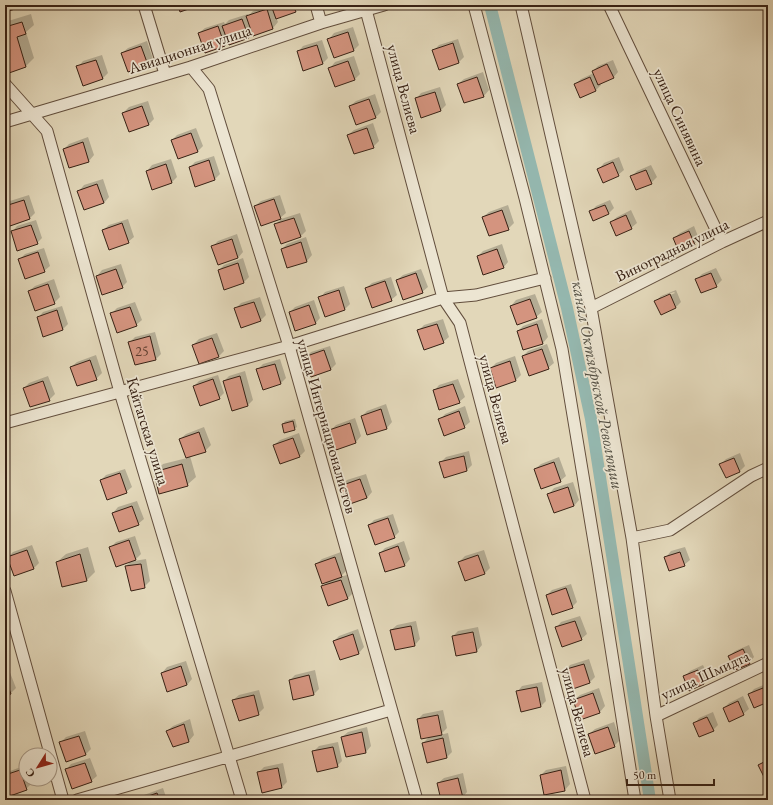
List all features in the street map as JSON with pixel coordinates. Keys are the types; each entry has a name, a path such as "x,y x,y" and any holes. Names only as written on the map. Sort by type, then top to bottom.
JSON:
{"street":[{"path":"144,5 165,74"},
{"path":"316,5 321,23"},
{"name":"Авиационная улица","path":"5,122 191,67 321,23 384,5"},
{"path":"474,5 525,198 562,349 635,800"},
{"path":"521,5 591,308 632,538 656,716 670,800"},
{"name":"улица Синявина","path":"609,5 722,242"},
{"name":"улица Велиева","path":"366,10 443,298 460,324 585,800"},
{"name":"улица Интернационалистов","path":"191,67 209,89 289,346 417,800"},
{"name":"Кайтагская улица","path":"5,84 47,131 120,392 242,800"},
{"name":"Виноградная улица","path":"591,308 722,242 768,221"},
{"path":"5,423 289,346 443,298 476,295 545,278"},
{"path":"632,538 670,530 751,476 768,468"},
{"path":"5,591 63,800"},
{"name":"улица Шмидта","path":"656,716 768,663"},
{"path":"77,800 391,710"}],"building":[{"path":"5,5 21,5 22,7 5,12"},
{"path":"178,5 200,5 180,12"},
{"path":"271,5 293,5 296,12 276,19"},
{"path":"267,9 273,29 253,36 246,16"},
{"path":"242,19 249,38 229,45 222,26"},
{"path":"22,22 26,34 17,37 26,67 9,73 5,61 5,27"},
{"path":"218,26 225,46 205,53 198,33"},
{"path":"348,32 354,51 334,58 327,39"},
{"path":"453,43 459,63 439,70 432,50"},
{"path":"317,45 323,64 303,71 297,51"},
{"path":"141,46 148,65 128,72 121,53"},
{"path":"96,60 103,79 83,86 76,66"},
{"path":"348,61 355,80 335,87 328,68"},
{"path":"607,64 614,78 598,85 592,71"},
{"path":"477,77 484,97 464,103 457,84"},
{"path":"590,77 596,91 580,98 574,84"},
{"path":"435,92 441,111 421,118 415,98"},
{"path":"369,99 376,118 356,125 349,106"},
{"path":"142,106 149,125 129,132 122,113"},
{"path":"367,128 374,148 354,154 347,135"},
{"path":"191,133 198,152 178,159 171,140"},
{"path":"83,142 89,162 69,168 63,149"},
{"path":"209,160 215,180 195,187 189,167"},
{"path":"613,162 619,176 603,183 597,169"},
{"path":"166,164 172,183 152,190 146,171"},
{"path":"646,170 652,184 636,190 630,176"},
{"path":"97,184 104,203 84,210 77,191"},
{"path":"274,199 281,219 261,226 254,206"},
{"path":"24,200 30,219 10,226 5,211 5,206"},
{"path":"605,205 609,214 593,221 589,211"},
{"path":"502,210 509,230 489,236 482,217"},
{"path":"626,215 632,229 616,236 610,222"},
{"path":"294,218 301,237 281,244 274,224"},
{"path":"122,223 129,243 109,250 102,230"},
{"path":"31,225 38,244 17,251 11,231"},
{"path":"689,231 695,245 679,252 673,238"},
{"path":"232,239 238,258 218,265 211,246"},
{"path":"301,242 307,262 287,268 281,249"},
{"path":"497,249 504,268 483,275 477,256"},
{"path":"38,252 45,272 25,279 18,259"},
{"path":"238,263 244,283 224,290 218,270"},
{"path":"116,269 123,288 102,295 96,276"},
{"path":"416,273 423,293 403,300 396,280"},
{"path":"711,273 717,287 701,293 695,279"},
{"path":"385,281 392,301 372,308 365,288"},
{"path":"48,284 55,304 35,311 28,291"},
{"path":"339,290 345,310 325,317 318,297"},
{"path":"670,294 676,308 661,315 654,301"},
{"path":"530,299 537,318 517,325 510,306"},
{"path":"254,302 261,321 241,328 234,308"},
{"path":"309,305 316,324 295,331 289,312"},
{"path":"130,307 137,326 117,333 110,313"},
{"path":"57,310 63,330 43,337 37,317"},
{"path":"437,324 444,343 424,350 417,330"},
{"path":"537,324 543,344 523,350 517,331"},
{"path":"150,336 156,360 135,365 128,342"},
{"path":"212,338 219,357 199,364 192,345"},
{"path":"542,349 549,369 529,376 522,356"},
{"path":"324,350 331,370 311,377 304,357"},
{"path":"90,360 97,380 77,386 70,367"},
{"path":"510,361 516,381 496,388 490,368"},
{"path":"275,364 281,384 263,390 256,369"},
{"path":"240,376 248,406 232,411 223,381"},
{"path":"213,379 220,399 200,406 193,386"},
{"path":"43,381 50,401 30,407 23,388"},
{"path":"453,384 460,403 439,410 433,390"},
{"path":"381,409 387,429 367,435 361,416"},
{"path":"459,411 465,428 444,436 438,419"},
{"path":"293,421 295,430 284,433 282,424"},
{"path":"350,423 356,443 336,450 329,430"},
{"path":"199,432 206,452 186,458 179,439"},
{"path":"293,438 300,457 280,464 273,445"},
{"path":"464,456 467,471 444,478 439,462"},
{"path":"734,458 740,472 726,478 719,464"},
{"path":"554,462 561,482 541,489 534,469"},
{"path":"182,464 188,486 159,494 154,472"},
{"path":"120,473 127,493 107,500 100,480"},
{"path":"360,479 367,498 347,505 340,486"},
{"path":"568,487 574,506 554,513 547,494"},
{"path":"132,506 139,525 119,532 112,513"},
{"path":"388,518 395,538 375,545 368,525"},
{"path":"129,540 136,560 116,567 109,547"},
{"path":"398,546 405,566 385,572 379,553"},
{"path":"27,550 34,569 14,576 7,557"},
{"path":"680,552 685,566 669,571 664,557"},
{"path":"80,554 87,581 62,587 56,562"},
{"path":"478,555 485,574 465,581 458,562"},
{"path":"335,557 342,577 322,584 315,564"},
{"path":"141,564 145,588 131,591 125,566"},
{"path":"341,580 348,599 328,606 321,586"},
{"path":"566,588 573,608 552,615 546,595"},
{"path":"575,621 582,640 562,647 555,627"},
{"path":"411,626 415,646 395,650 390,630"},
{"path":"473,632 477,652 456,656 452,636"},
{"path":"353,634 359,654 340,660 333,641"},
{"path":"743,649 750,664 735,670 728,656"},
{"path":"584,664 590,683 570,690 563,670"},
{"path":"181,666 187,685 167,692 161,673"},
{"path":"698,670 704,684 689,691 683,676"},
{"path":"309,675 314,695 293,700 289,680"},
{"path":"5,678 11,694 5,696"},
{"path":"537,687 541,707 521,712 516,691"},
{"path":"763,688 768,702 754,708 748,694"},
{"path":"593,693 600,713 580,720 573,700"},
{"path":"254,695 259,715 239,721 232,700"},
{"path":"738,701 744,715 729,722 723,708"},
{"path":"438,715 442,735 421,739 417,719"},
{"path":"707,717 714,731 699,737 693,723"},
{"path":"184,724 189,742 173,747 166,731"},
{"path":"608,727 615,747 595,754 588,734"},
{"path":"362,732 366,753 346,757 341,737"},
{"path":"79,736 86,755 66,762 59,742"},
{"path":"443,738 447,758 427,763 422,743"},
{"path":"333,747 338,767 317,772 312,751"},
{"path":"768,760 768,777 765,779 758,765"},
{"path":"85,763 92,782 72,789 65,769"},
{"path":"278,768 282,788 262,793 257,772"},
{"path":"561,770 565,791 544,795 540,775"},
{"path":"18,771 18,787 26,787 27,790 7,797 5,791 5,775"},
{"path":"458,778 463,798 455,800 441,800 437,783"},
{"path":"157,793 160,800 137,800"}],"waterway":[{"name":"канал Октябрьской Революции","path":"490,5 567,308 591,419 650,800"}]}
